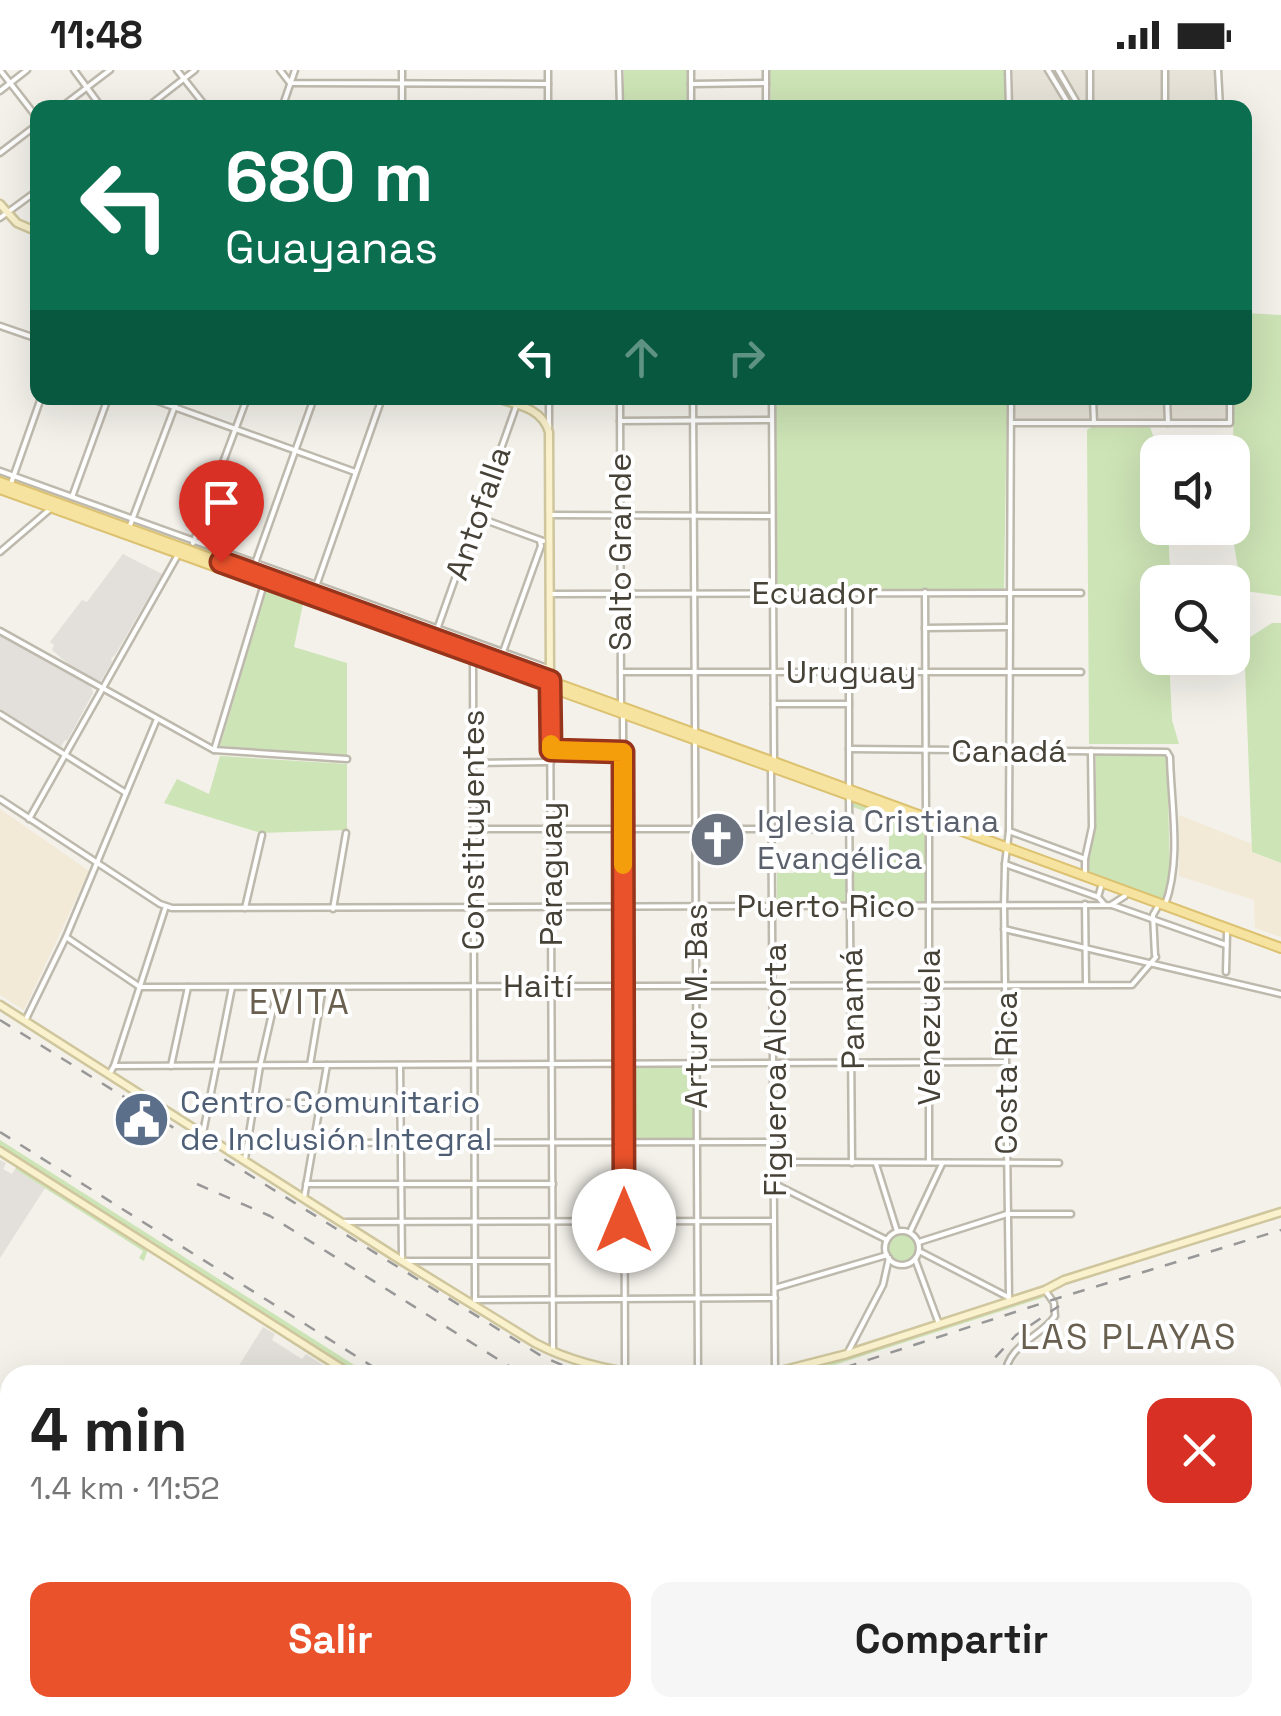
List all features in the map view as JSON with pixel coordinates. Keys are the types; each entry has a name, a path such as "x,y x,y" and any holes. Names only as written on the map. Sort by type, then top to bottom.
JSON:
{"main road":[{"path":"0,204 3,216 30,229"},
{"path":"524,405 541,416 549,432"},
{"name":"Paraguay","path":"549,432 549,515 545,541 549,564 550,684"},
{"path":"3,486 183,551 315,590 550,684"},
{"path":"54,505 129,528 264,584 472,659 1007,846 1227,933 1281,950"},
{"path":"1007,846 1100,892 1161,907 1281,950"},
{"path":"0,1005 112,1070 304,1198 553,1352 594,1365"},
{"path":"0,1151 336,1365"},
{"path":"805,1365 1281,1212"}],"street":[{"path":"0,70 30,110"},
{"path":"0,90 27,70"},
{"path":"74,70 96,100"},
{"path":"70,100 110,70"},
{"path":"177,70 201,100"},
{"path":"156,100 195,70"},
{"path":"280,70 290,83"},
{"path":"285,100 295,70"},
{"path":"402,70 402,100"},
{"path":"548,70 548,100"},
{"path":"620,70 620,100"},
{"path":"691,70 691,100"},
{"path":"766,70 766,100"},
{"path":"1008,70 1008,100"},
{"path":"1048,70 1065,100"},
{"path":"1058,70 1075,100"},
{"path":"1090,70 1090,100"},
{"path":"1165,70 1165,100"},
{"path":"1218,70 1220,100"},
{"path":"691,84 766,82"},
{"path":"290,83 548,84"},
{"path":"0,153 30,128"},
{"path":"3,216 30,196"},
{"path":"0,326 30,337"},
{"path":"3,486 14,476 39,405"},
{"path":"72,497 105,405"},
{"path":"169,405 355,472"},
{"path":"29,819 183,551 194,540 245,405"},
{"path":"252,573 311,405"},
{"path":"315,590 379,405"},
{"name":"Antofalla","path":"434,639 517,405"},
{"name":"Paraguay","path":"549,405 549,432"},
{"name":"Salto Grande","path":"620,405 625,1365"},
{"name":"Arturo M. Bas","path":"693,405 698,1365"},
{"name":"Figueroa Alcorta","path":"772,405 776,1365"},
{"name":"Costa Rica","path":"1010,1299 1004,906 1010,831 1011,405"},
{"path":"1093,405 1094,423"},
{"path":"1167,405 1168,423"},
{"path":"1012,423 1230,423 1230,405"},
{"path":"129,528 175,407"},
{"path":"620,421 772,420"},
{"path":"0,470 256,563 315,590 438,628 550,670"},
{"path":"0,552 54,505"},
{"path":"549,515 771,516"},
{"path":"477,517 545,541 500,662"},
{"path":"534,564 549,564"},
{"path":"214,750 264,584"},
{"name":"Panamá","path":"849,592 852,1164"},
{"name":"Venezuela","path":"925,592 929,1162"},
{"name":"Ecuador","path":"548,594 1082,594"},
{"path":"925,628 1009,628"},
{"path":"0,631 214,750 347,759"},
{"name":"Constituyentes","path":"472,659 474,1302"},
{"name":"Uruguay","path":"621,672 1081,672"},
{"name":"Paraguay","path":"550,684 553,1352"},
{"path":"774,704 849,704"},
{"path":"0,715 126,793"},
{"path":"25,1020 66,937 157,720"},
{"name":"Canadá","path":"849,748 1164,751 1169,754 1174,879 1161,907"},
{"path":"551,750 623,752"},
{"path":"1085,876 1084,860 1092,828 1091,751"},
{"path":"473,763 551,762"},
{"path":"0,799 166,907 112,1070 171,1066 1005,1062"},
{"path":"473,830 850,829"},
{"path":"1010,831 1084,860"},
{"path":"333,909 346,834"},
{"path":"245,908 262,835"},
{"path":"1005,864 1100,892 1108,905 1226,945"},
{"path":"1108,905 1125,896"},
{"path":"1085,904 1086,984"},
{"name":"Puerto Rico","path":"166,907 1108,905"},
{"path":"1149,963 1155,956 1154,920 1161,907"},
{"path":"1004,929 1281,994"},
{"path":"1226,972 1227,933"},
{"path":"66,937 140,986"},
{"name":"Haití","path":"140,986 1132,984 1149,963"},
{"path":"204,1133 232,986"},
{"path":"171,1066 188,987"},
{"path":"245,1159 278,987"},
{"path":"310,1065 323,987"},
{"path":"304,1198 326,1065"},
{"path":"400,1065 402,1260 553,1261"},
{"path":"283,1103 474,1103"},
{"path":"281,1143 775,1142"},
{"path":"775,1162 1059,1162"},
{"path":"910,1232 942,1162"},
{"path":"876,1164 896,1232"},
{"path":"306,1184 552,1184"},
{"path":"775,1184 887,1240"},
{"path":"919,1242 1007,1214 1071,1214"},
{"path":"343,1222 776,1221"},
{"path":"776,1288 888,1257 902,1265 915,1259 919,1252 919,1242 910,1232 896,1232 887,1240"},
{"path":"846,1354 883,1285 887,1240"},
{"path":"919,1252 1010,1299"},
{"path":"915,1259 939,1324"},
{"path":"1008,1365 1010,1356 1056,1316 1056,1308 1045,1290"},
{"path":"474,1302 775,1298"}],"shaded area":[{"path":"1013,70 1217,70 1218,100 1013,100"},
{"path":"1014,405 1229,405 1229,422 1014,420"},
{"path":"123,554 162,574 100,682 73,668 52,650 54,645 50,642"},
{"path":"0,635 91,686 93,693 61,747 0,709"},
{"path":"0,809 89,871 24,1010 0,995"},
{"path":"1179,815 1252,844 1253,853 1281,863 1281,937 1255,928 1254,900 1179,876"},
{"path":"0,1160 6,1163 3,1169 12,1174 15,1169 45,1188 0,1258"},
{"path":"263,1327 275,1334 272,1340 302,1359 306,1354 323,1365 239,1365"}],"green space":[{"path":"624,70 689,70 689,100 624,100"},
{"path":"770,70 1007,70 1007,100 771,100"},
{"path":"1252,313 1281,315 1281,596 1250,592 1250,565 1237,565 1234,545 1250,545 1250,435 1233,435 1233,405 1252,405"},
{"path":"775,405 1007,405 1004,590 776,587"},
{"path":"1150,427 1153,435 1140,435 1140,545 1169,545 1170,565 1140,565 1140,675 1170,675 1172,720 1179,744 1089,744 1087,430"},
{"path":"266,591 303,604 294,647 347,663 347,756 220,746"},
{"path":"1272,623 1281,623 1281,863 1252,852 1245,675 1250,675 1250,637"},
{"path":"1096,754 1163,754 1167,758 1170,874 1162,902 1088,876 1087,861 1096,823"},
{"path":"220,756 347,764 347,830 261,833 164,803 177,779 209,794"},
{"path":"853,802 926,828 926,901 853,901","holes":["853,807 889,820 889,863 854,863"]},
{"path":"848,863 847,903 777,901 777,873 794,873 795,864"},
{"path":"632,1065 693,1067 693,1138 629,1138"},
{"path":"0,1140 354,1365 342,1365 0,1148"},
{"path":"18,1165 148,1249 144,1261 139,1258 143,1251 15,1169"},
{"path":"902,1233 916,1242 917,1248 908,1262 902,1263 888,1254 887,1248 896,1234"},
{"path":"1039,1295 1045,1297 834,1365 816,1365"}],"railway":[{"path":"0,1020 543,1357 562,1365"},
{"path":"0,1132 370,1365"},
{"path":"197,1184 270,1216 507,1365"},
{"path":"853,1365 1281,1230"},
{"path":"988,1365 1016,1335 1059,1306"}],"slow traffic":[{"path":"551,744 551,750 623,752 623,865"}],"place":[{"name":"Iglesia Cristiana Evangélica","path":"718,839"},
{"name":"Centro Comunitario de Inclusión Integral","path":"141,1120"}],"district":[{"name":"EVITA","path":"300,1002"},
{"name":"LAS PLAYAS","path":"1129,1337"}],"route":[{"path":"221,562 550,681 551,750 623,752 624,1221"}]}
